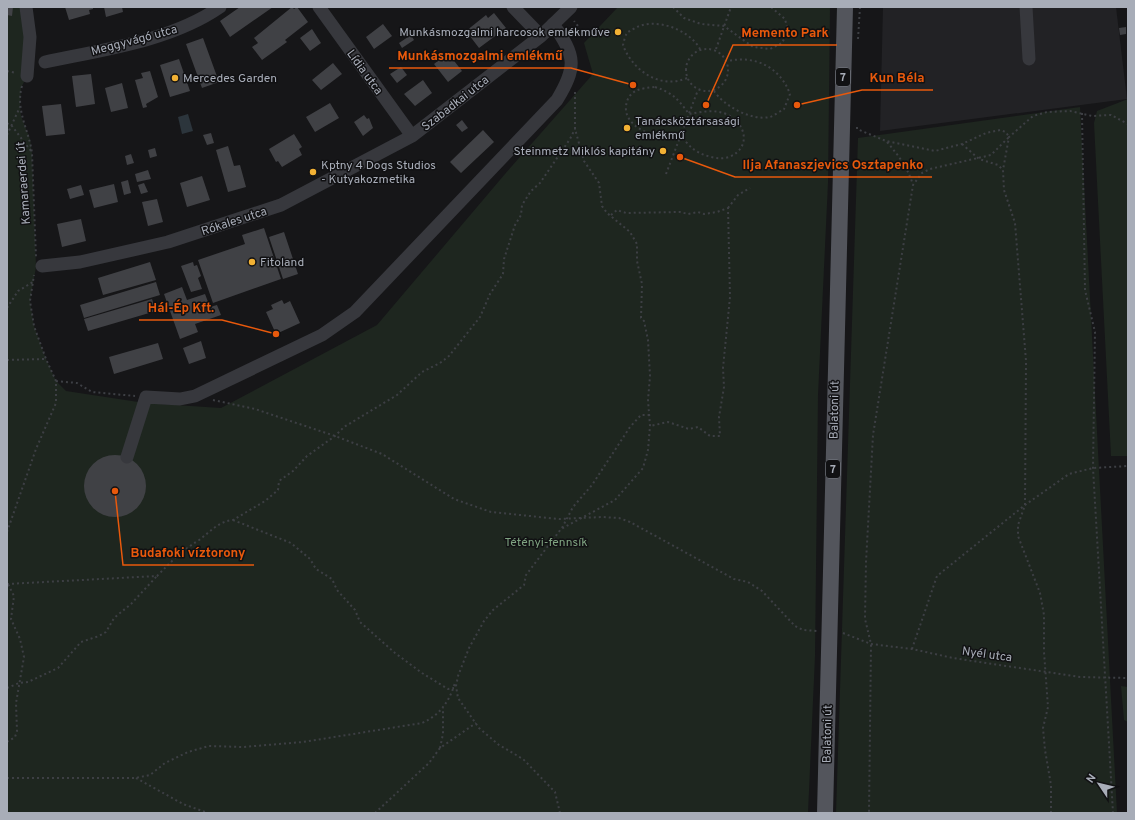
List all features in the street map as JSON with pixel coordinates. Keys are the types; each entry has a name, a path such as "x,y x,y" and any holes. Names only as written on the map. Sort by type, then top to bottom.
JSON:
{"main road":[{"name":"Balatoni út","path":"824,813 845,7"}],"street":[{"path":"26,7 30,37 27,76"},
{"name":"Meggyvágó utca","path":"44,62 167,34 188,25 220,7"},
{"name":"Lídia utca","path":"319,7 412,136"},
{"path":"512,7 541,36"},
{"name":"Szabadkai utca","path":"412,136 541,36 571,7"},
{"path":"1026,7 1029,59"},
{"path":"127,457 146,397 180,398 194,396 322,335 355,312 557,100 570,75 571,61 568,48 553,24"},
{"name":"Rókales utca","path":"39,263 80,262 168,242 252,216 281,206 412,136"}],"path":[{"path":"673,7 684,18 701,24 724,26 753,47 770,49 782,43 788,31 785,19 771,7"},
{"path":"716,49 731,7"},
{"path":"858,42 860,7"},
{"path":"687,78 678,82 663,81 642,73 627,57 623,45 628,32 642,24 663,24 681,31 696,41 700,49"},
{"path":"700,49 716,49 728,61 727,80 714,91 698,90 687,78 686,62 700,49"},
{"path":"714,91 720,100 731,108 752,115 770,117 784,109 790,94 786,83 774,70 756,61 739,58 728,61"},
{"path":"561,528 581,519 615,500 635,479 643,468 648,450 650,426 648,340 644,321 641,318 642,284 637,261 637,244 630,232 610,216 602,206 599,184 584,160 575,129 576,95 574,84 570,75"},
{"name":"Kamaraerdei út","path":"27,76 21,88 20,106 21,116 30,138 32,153 39,263"},
{"path":"655,87 677,97 689,114 711,111 726,114 739,123 744,131 744,141 740,150 728,158 712,157 693,149 680,138 659,136 642,131 628,118 626,108 628,98 633,92 642,88 655,87"},
{"path":"666,174 698,90"},
{"path":"7,135 20,106"},
{"path":"913,185 922,173 930,168 979,159 991,155 1033,116 1047,112 1070,111 1092,116 1112,115 1128,124"},
{"path":"1082,113 1085,290 1095,332 1093,468 1113,813"},
{"path":"857,122 857,129 886,141 935,151 962,144 986,133 1000,130 1006,132 1009,137 1003,170 1004,190 1014,223 1026,361 1026,505 1018,525 1018,536 1040,593 1044,615 1044,652 1048,707 1043,728 1051,785 1051,813"},
{"path":"7,123 12,126 32,153"},
{"path":"7,688 19,683 28,682 58,668 81,642 106,632 114,618 131,604 176,556 192,543 213,528 228,520 233,520 265,501 278,490 279,481 293,471 307,456 335,436 344,427 397,395 422,372 440,363 449,356 473,327 503,274 504,259 515,225 521,215 522,205 531,191 540,183 570,139 575,129"},
{"path":"869,813 871,644 865,619 866,562 873,435 913,185 910,173 899,156 886,141"},
{"path":"962,144 979,159 998,165 1003,170"},
{"path":"610,216 617,210 626,213 680,212 688,214 698,212 704,214 717,212 728,208 738,195 750,188"},
{"path":"650,426 668,422 689,429 698,428 710,436 720,436 719,417 724,386 723,368 730,297 728,208"},
{"path":"7,307 18,291 32,282 31,308 34,326 56,381 56,403 54,411 36,448 7,532"},
{"path":"7,360 46,359"},
{"path":"56,381 76,383 92,392 146,397"},
{"path":"194,396 255,409 335,436 382,454 454,499 491,512 567,519 602,517 619,518 630,522 734,579 748,582 762,591 794,626 803,630 829,632"},
{"path":"7,778 135,778 150,775 165,763 188,752 209,746 243,746 303,742 422,723 433,718 443,708 454,688 469,648 484,621 493,610 524,584 526,575 561,528 573,507 592,485 630,427 641,415 650,415"},
{"path":"912,649 937,576 1026,505 1069,474 1093,468 1128,466"},
{"path":"233,520 291,543 310,559 316,569 332,579 337,590 355,610 360,622 395,653 422,673 448,689 454,688"},
{"path":"7,742 15,736 17,731 16,711 24,657 20,638 11,619 14,596 7,584 157,576"},
{"name":"Nyél utca","path":"846,634 871,644 912,649 953,658 1080,677 1128,678"},
{"path":"458,676 456,686 458,698 479,728 499,745 523,759 548,783 555,792 560,813"},
{"path":"440,748 443,734 443,708"},
{"path":"376,813 429,763 440,748 476,723"},
{"path":"135,778 183,804 208,813"}],"shaded area":[{"path":"883,7 1116,7 1127,99 880,131"},
{"path":"188,114 193,131 182,134 178,117"}],"green space":[{"name":"Tétényi-fennsík","path":"7,7 26,7 27,76 21,88 20,106 21,116 30,139 32,153 36,267 30,301 34,326 56,381 66,391 145,403 221,408 377,325 505,174 593,74 584,43 618,7 830,7 828,183 818,395 815,656 808,813 7,813"},
{"path":"1128,99 1128,439 1127,456 1111,456 1094,123 1097,111"},
{"path":"1080,107 1117,813 836,813 858,138"},
{"path":"1121,686 1128,687 1128,722 1124,720"}],"building":[{"path":"7,7 13,7 12,16 7,15"},
{"path":"65,7 93,7 93,9 89,10 90,14 69,20"},
{"path":"104,7 122,7 123,12 106,17"},
{"path":"240,7 273,7 230,37 220,21"},
{"path":"292,7 294,9 297,7 308,22 285,40 287,42 262,60 252,47 258,43 254,38"},
{"path":"494,13 506,28 479,48 466,31 486,15 488,18"},
{"path":"383,24 392,36 374,49 366,37"},
{"path":"1126,27 1126,34 1120,35 1119,28"},
{"path":"312,29 321,43 310,51 300,38"},
{"path":"411,35 414,40 402,48 399,43"},
{"path":"203,38 219,82 202,88 186,44"},
{"path":"448,53 462,71 448,82 434,64"},
{"name":"Mercedes Garden","path":"179,59 190,91 170,97 160,65"},
{"path":"333,63 342,74 321,90 312,80"},
{"path":"401,67 407,75 397,83 390,74"},
{"path":"150,71 158,97 146,104 147,107 143,108 135,80 143,78 141,73"},
{"path":"91,74 95,104 76,107 72,76"},
{"path":"423,80 432,93 415,106 404,94"},
{"path":"122,83 128,108 111,112 105,88"},
{"path":"330,103 339,118 315,132 306,117"},
{"path":"61,104 65,134 46,136 42,106"},
{"path":"364,115 367,119 369,118 373,128 363,136 354,122"},
{"path":"462,120 468,128 462,132 456,125"},
{"path":"483,130 494,142 461,173 450,162"},
{"path":"211,133 214,143 207,145 203,135"},
{"path":"294,134 302,147 299,149 302,155 282,167 278,161 276,162 269,149"},
{"path":"228,146 234,166 240,165 246,187 228,192 216,150"},
{"path":"155,148 157,156 150,158 148,150"},
{"path":"131,154 134,163 127,165 125,156"},
{"path":"148,170 151,179 137,182 135,174"},
{"path":"202,176 210,200 187,207 180,183"},
{"path":"128,180 131,193 124,195 121,182"},
{"path":"144,183 148,192 141,194 138,185"},
{"path":"114,184 118,202 94,208 89,190"},
{"path":"81,185 84,195 70,199 67,189"},
{"path":"157,199 163,222 148,226 142,202"},
{"path":"81,219 86,241 62,247 57,224"},
{"path":"264,228 281,279 213,303 198,260 245,244 242,235"},
{"path":"284,232 298,274 283,279 269,237"},
{"path":"150,262 156,280 103,295 98,278"},
{"path":"193,262 194,266 197,265 201,276 198,278 202,289 191,292 181,266"},
{"path":"156,282 160,295 84,318 80,305"},
{"path":"182,287 187,300 205,294 210,307 217,305 221,315 195,324 198,332 180,339 164,294"},
{"path":"152,299 156,311 88,331 84,319"},
{"path":"282,300 284,304 290,301 300,323 276,334 266,312 273,309 271,305"},
{"path":"201,341 206,358 189,364 183,348"},
{"path":"158,343 163,359 114,374 109,357"},
{"path":"109,455 121,455 137,464 144,474 146,486 144,498 137,508 121,517 109,517 98,512 89,503 84,492 84,480 89,469 98,460"}],"place":[{"name":"Munkásmozgalmi harcosok emlékműve","path":"618,32"},
{"name":"Mercedes Garden","path":"175,78"},
{"name":"Munkásmozgalmi emlékmű","path":"633,85"},
{"name":"Memento Park","path":"706,105"},
{"name":"Kun Béla","path":"797,105"},
{"name":"Tanácsköztársasági emlékmű","path":"627,128"},
{"name":"Steinmetz Miklós kapitány","path":"663,151"},
{"name":"Ilja Afanaszjevics Osztapenko","path":"680,157"},
{"name":"Kptny 4 Dogs Studios - Kutyakozmetika","path":"313,172"},
{"name":"Fitoland","path":"252,262"},
{"name":"Hál-Ép Kft.","path":"276,334"},
{"name":"Budafoki víztorony","path":"115,491"}]}
